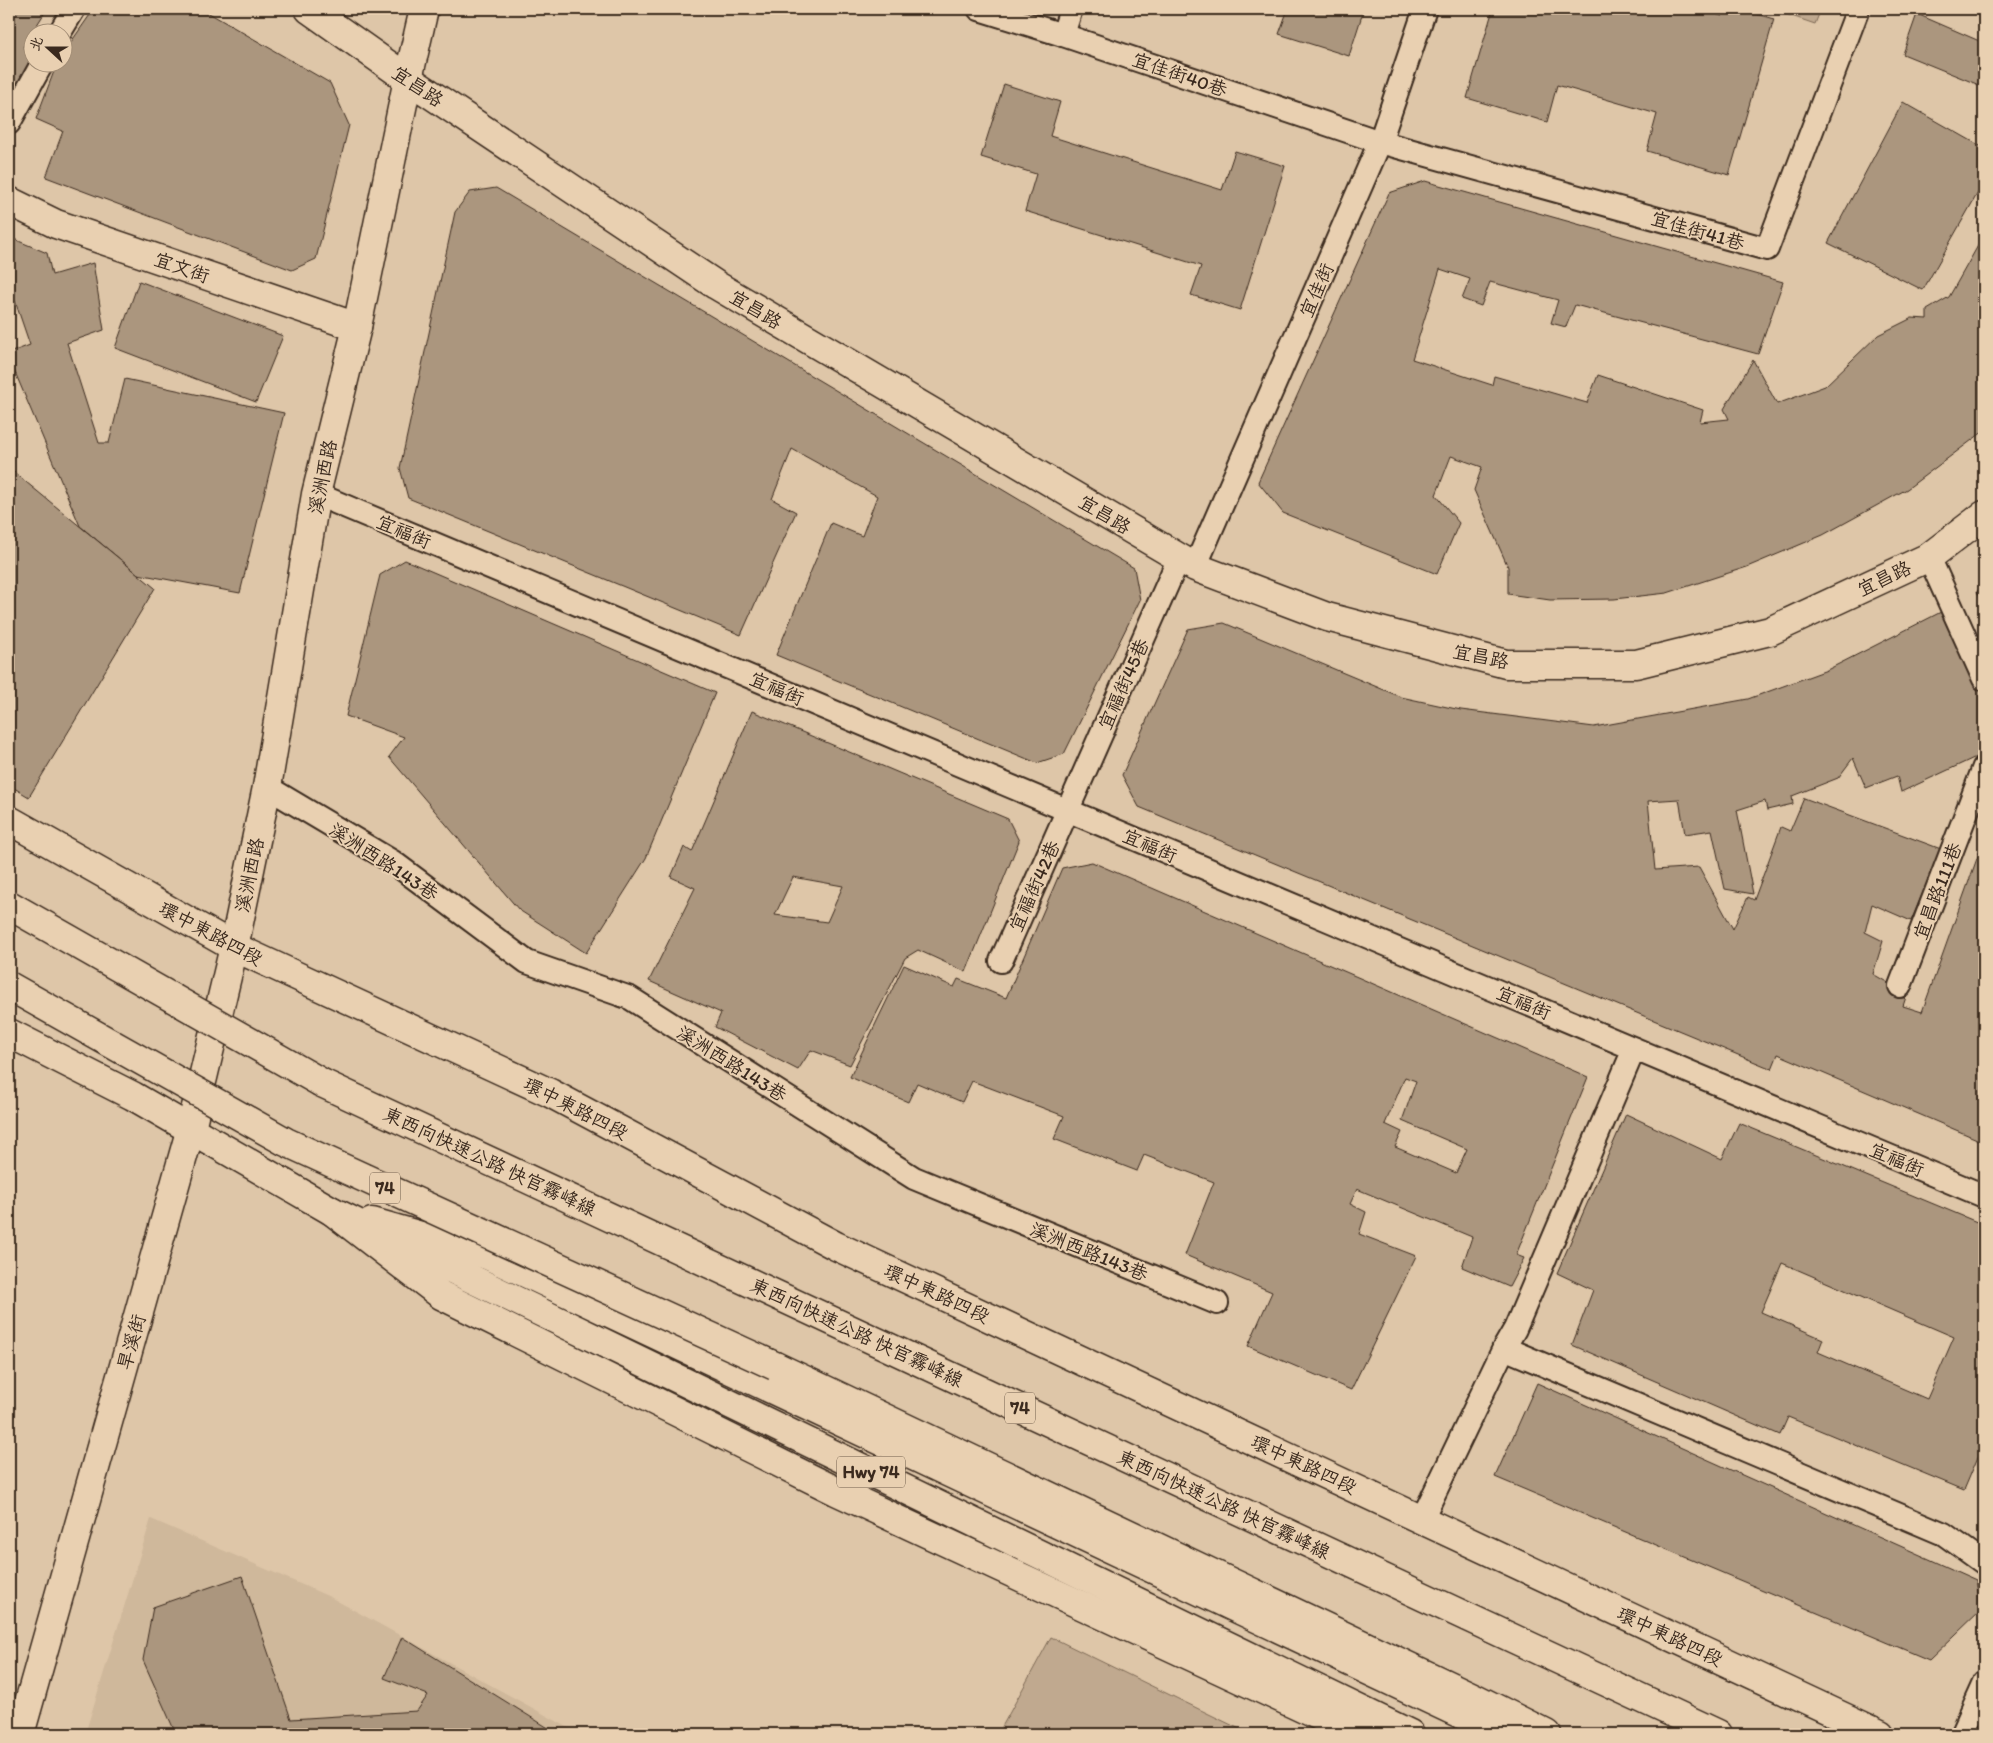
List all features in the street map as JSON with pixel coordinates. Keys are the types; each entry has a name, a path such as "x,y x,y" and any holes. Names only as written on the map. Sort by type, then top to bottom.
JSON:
{"main road":[{"name":"宜昌路","path":"309,9 408,79 716,285 1187,562 1326,617 1506,664 1636,664 1770,630 1929,557 1984,515"},
{"name":"溪洲西路","path":"234,947 267,787 316,494 357,328 424,9"},
{"name":"宜文街","path":"9,201 56,224 357,328"},
{"name":"環中東路四段","path":"9,820 234,947 550,1093 836,1246 1880,1734"},
{"name":"東西向快速公路 快官霧峰線","path":"9,905 322,1083 1718,1734"},
{"name":"旱溪街","path":"20,1734 191,1128 234,947"},
{"name":"74","path":"9,986 286,1142 775,1366 1475,1698 1547,1734"},
{"path":"9,1033 133,1096 332,1210 441,1295 836,1490 1358,1734"},
{"path":"332,1210 488,1255 1502,1734"},
{"name":"Hwy 74","path":"332,1210 1410,1734"}],"lane":[{"path":"66,22 74,9"},
{"name":"宜佳街40巷","path":"978,9 1063,35 1380,142"},
{"path":"1063,35 1071,9"},
{"name":"宜佳街","path":"1187,562 1380,142 1425,9"},
{"name":"宜佳街41巷","path":"1380,142 1767,249 1858,9"},
{"path":"9,123 37,72"},
{"name":"宜福街","path":"316,494 1984,1196"},
{"path":"1929,557 1984,679"},
{"name":"宜福街45巷","path":"1067,811 1187,562"},
{"name":"宜昌路111巷","path":"1900,986 1984,767"},
{"name":"溪洲西路143巷","path":"267,787 393,862 527,962 630,998 914,1178 1217,1303"},
{"name":"宜福街42巷","path":"1001,961 1067,811"},
{"path":"1422,1519 1504,1348 1515,1329 1634,1048"},
{"path":"1504,1348 1944,1534 1984,1563"},
{"path":"1961,1734 1984,1683"}],"shaded area":[{"path":"1771,9 1821,9 1815,24"},
{"path":"151,1519 330,1597 580,1734 85,1734"},
{"path":"1051,1637 1250,1734 998,1734"}],"building":[{"path":"9,9 47,9 39,22 22,22 22,72 33,72 9,97"},
{"path":"94,9 202,9 330,83 349,125 316,259 292,270 46,177 63,131 36,119 54,72 72,72 72,41"},
{"path":"1288,9 1364,9 1349,56 1279,34"},
{"path":"1493,9 1697,9 1722,16 1725,9 1738,9 1774,19 1729,175 1647,151 1657,114 1557,85 1547,122 1467,98"},
{"path":"1975,9 1984,9 1984,12 1979,15"},
{"path":"1917,14 1984,43 1984,87 1903,54"},
{"path":"1004,84 1060,102 1050,136 1222,190 1235,151 1285,166 1240,310 1191,295 1201,266 1025,211 1036,174 981,157"},
{"path":"1903,102 1984,148 1984,182 1923,290 1828,243"},
{"path":"1425,181 1783,282 1758,354 1575,305 1566,327 1551,323 1558,300 1490,282 1481,306 1462,299 1470,279 1440,269 1412,359 1492,385 1494,376 1587,403 1598,375 1703,410 1700,422 1729,419 1724,409 1753,360 1777,404 1825,386 1878,335 1912,318 1927,319 1927,310 1949,297 1984,235 1984,431 1907,489 1823,535 1747,567 1667,593 1614,599 1550,600 1508,594 1508,567 1474,490 1482,467 1451,456 1436,495 1459,523 1437,574 1283,513 1258,482 1389,193"},
{"path":"496,188 1134,568 1140,600 1064,754 1037,763 776,655 831,523 862,536 877,496 792,449 772,499 796,512 741,635 408,498 400,468 455,212 470,192"},
{"path":"9,237 47,253 52,275 93,263 104,330 67,343 99,443 109,443 125,379 284,413 240,593 138,574 80,526 9,358 9,353 30,345 14,298 9,300"},
{"path":"139,281 283,336 256,402 115,348"},
{"path":"9,468 155,588 29,797 9,785"},
{"path":"405,560 715,693 646,858 586,953 519,910 389,757 404,737 346,716 380,575"},
{"path":"1984,587 1984,607 1977,591"},
{"path":"1941,612 1984,695 1984,735 1976,757 1901,792 1897,776 1866,788 1853,758 1838,778 1792,796 1793,804 1767,810 1765,801 1737,810 1753,894 1725,889 1712,830 1685,834 1679,799 1648,801 1655,870 1699,867 1733,929 1748,897 1754,900 1781,827 1790,831 1804,798 1941,849 1911,921 1872,904 1865,932 1883,941 1873,974 1907,994 1903,1006 1922,1012 1984,839 1984,1142 1778,1054 1772,1069 1139,807 1122,775 1188,629 1224,623 1401,697 1461,710 1594,727 1748,699 1827,670"},
{"path":"752,711 1008,819 1019,841 966,972 918,950 905,958 850,1065 811,1050 798,1070 715,1027 721,1013 649,981 695,888 671,877 684,847 692,852","holes":["793,877 843,886 827,922 775,915"]},
{"path":"1092,862 1588,1077 1516,1255 1524,1258 1509,1287 1462,1267 1472,1237 1357,1189 1350,1204 1366,1212 1359,1234 1416,1256 1351,1390 1248,1346 1272,1292 1185,1255 1214,1182 1144,1155 1137,1171 1054,1139 1064,1116 972,1081 962,1102 917,1083 908,1102 850,1077 904,965 954,987 958,979 1006,998 1062,868","holes":["1405,1077 1416,1081 1402,1121 1467,1149 1456,1173 1395,1147 1402,1132 1385,1124"]},
{"path":"1626,1114 1722,1159 1739,1123 1984,1225 1984,1443 1964,1490 1788,1417 1780,1435 1572,1345 1593,1290 1557,1273","holes":["1782,1263 1954,1337 1927,1399 1818,1352 1823,1339 1761,1312"]},
{"path":"1537,1383 1976,1580 1981,1610 1929,1660 1495,1477"},
{"path":"242,1576 291,1719 417,1711 428,1695 384,1678 402,1637 558,1734 176,1734 143,1660 153,1607"}]}
